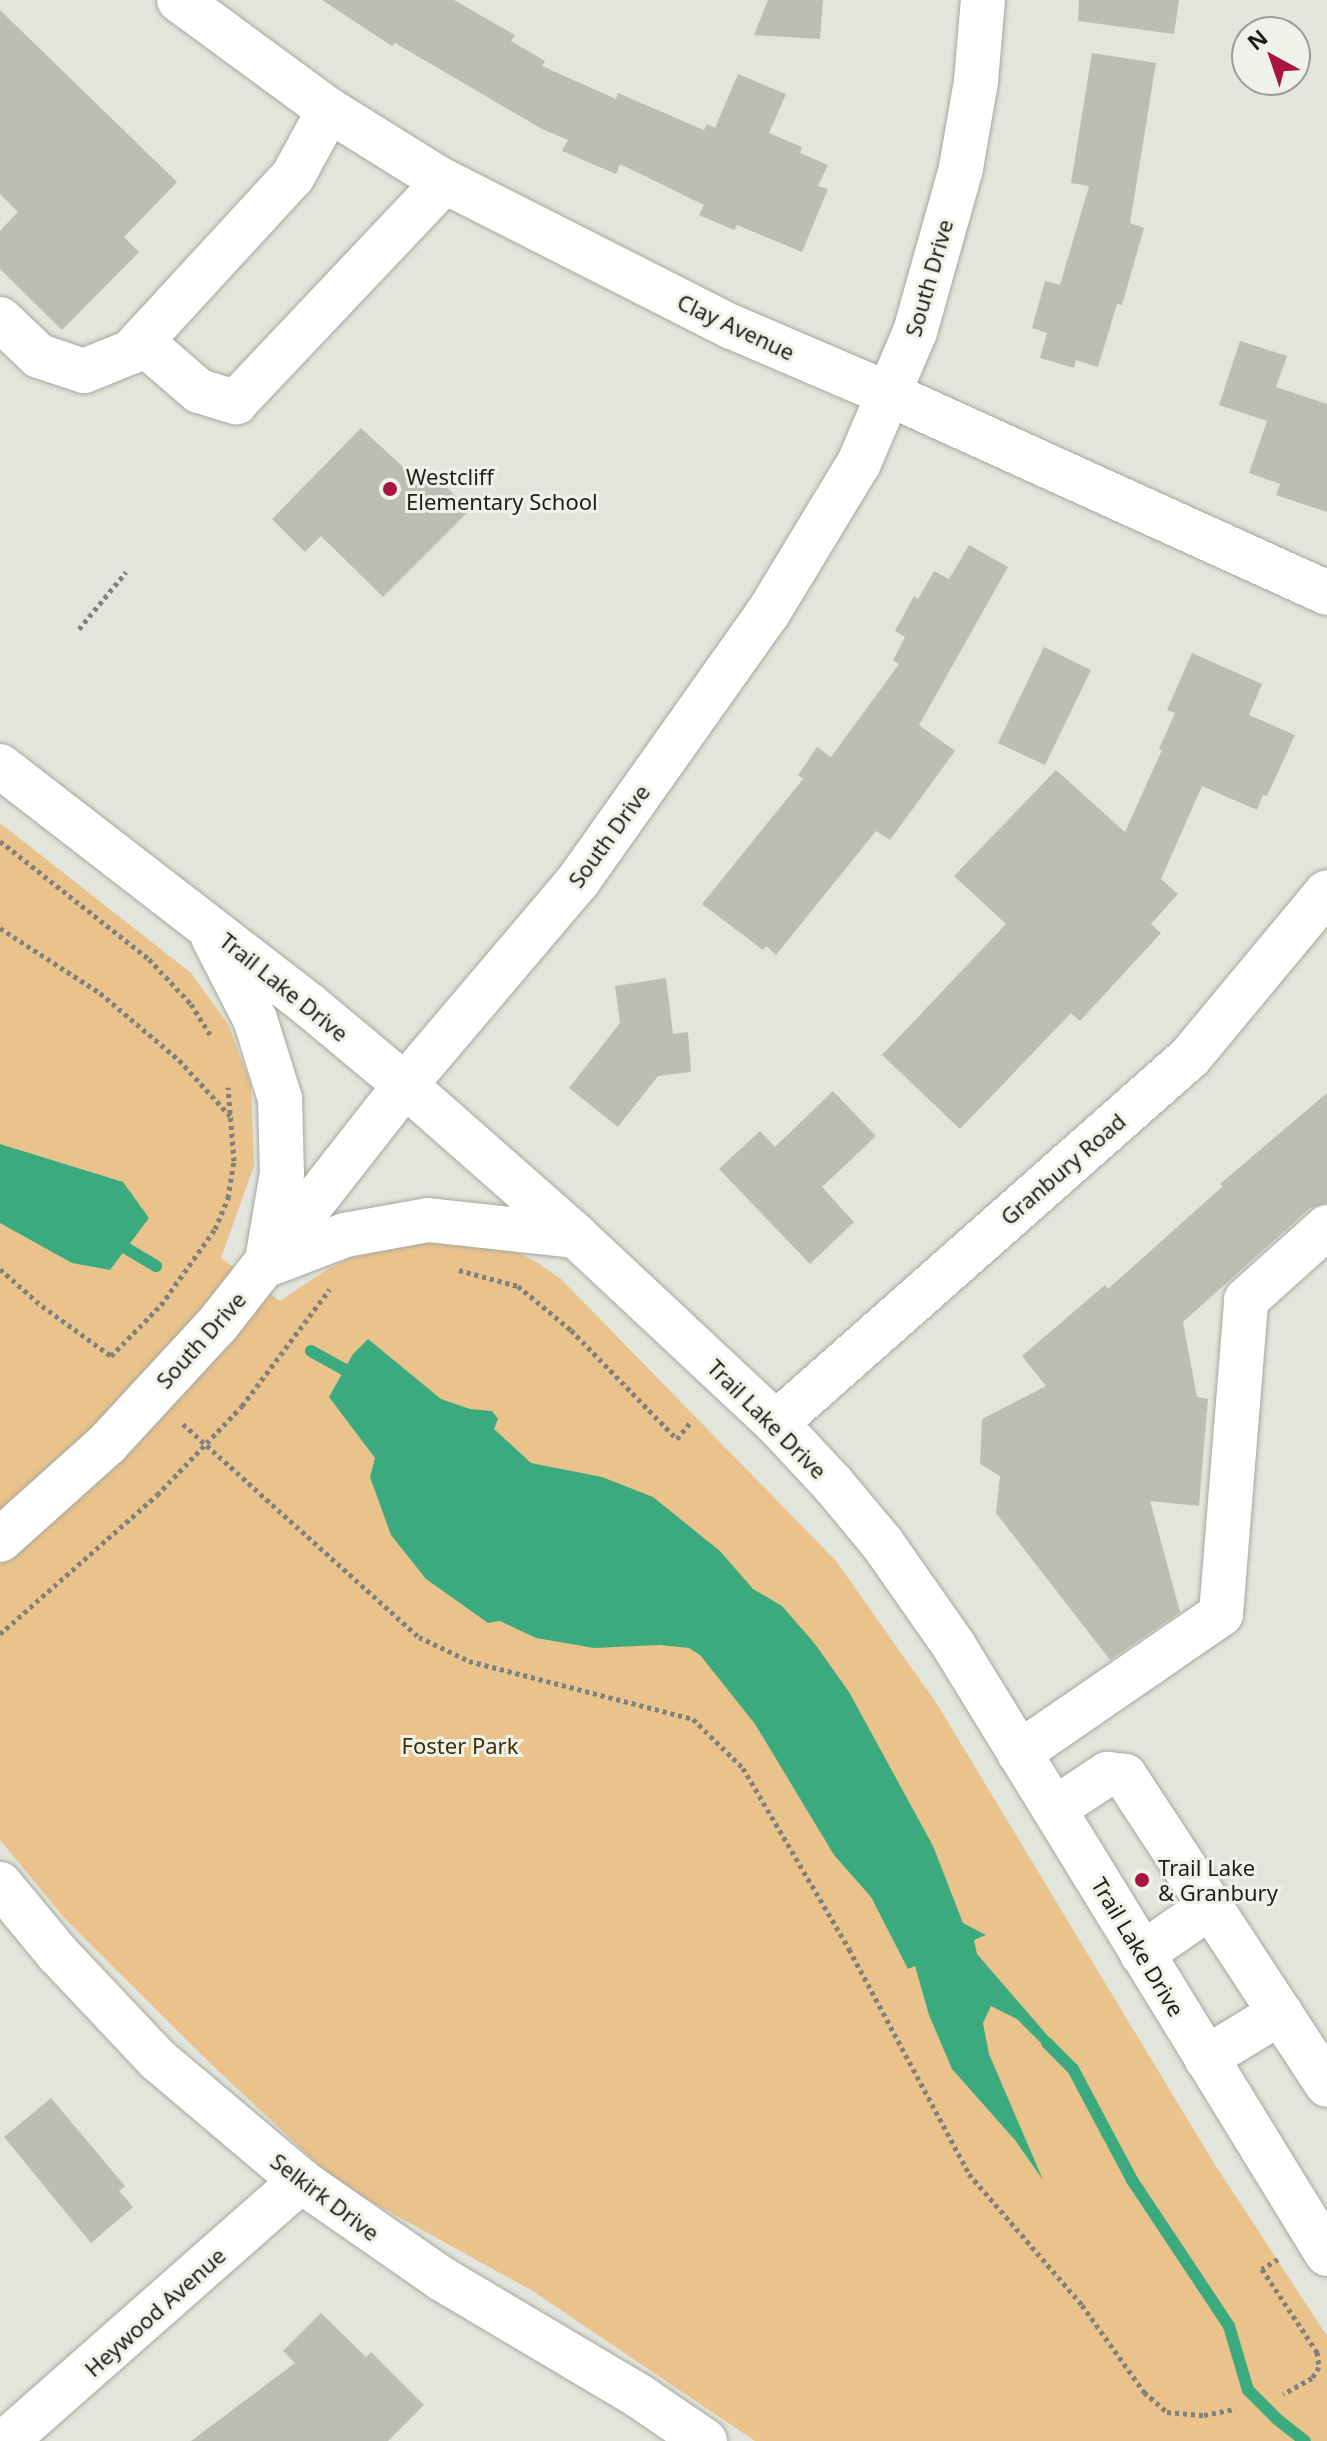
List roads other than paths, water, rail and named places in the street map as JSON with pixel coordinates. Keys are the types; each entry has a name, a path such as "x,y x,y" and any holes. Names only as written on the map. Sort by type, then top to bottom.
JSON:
{"street":[{"name":"Clay Avenue","path":"179,0 329,110 444,182 732,327 891,395 1327,593"},
{"name":"South Drive","path":"0,1540 107,1444 217,1325 267,1265 405,1085 578,881 768,613 859,463 891,395 915,332 961,168 976,81 983,0"},
{"path":"0,319 39,356 84,371 131,352 293,176 329,110"},
{"path":"141,341 199,391 236,402 444,182"},
{"name":"Trail Lake Drive","path":"0,766 206,924 405,1085 576,1236 776,1423 882,1543 954,1646 1327,2254"},
{"name":"Granbury Road","path":"776,1423 1190,1057 1327,892"},
{"path":"206,924 255,1019 280,1099 282,1173 267,1265"},
{"path":"267,1265 345,1235 428,1220 576,1236"},
{"path":"1019,1753 1221,1614 1246,1300 1327,1227"},
{"path":"1054,1809 1107,1774 1125,1776 1327,2085"},
{"name":"Selkirk Drive","path":"0,1884 58,1954 158,2060 301,2181 442,2279 639,2396 705,2441"},
{"path":"1142,1954 1211,1906"},
{"path":"1206,2058 1280,2013"},
{"name":"Heywood Avenue","path":"6,2441 301,2181"}],"waterway":[{"path":"114,1241 156,1266"},
{"path":"311,1351 344,1369 353,1379"},
{"path":"1047,2043 1073,2069 1132,2180 1229,2326 1248,2390 1305,2441"}],"place":[{"name":"Westcliff Elementary School","path":"390,489"},
{"name":"Trail Lake & Granbury","path":"1142,1880"}],"park label":[{"name":"Foster Park","path":"460,1746"}]}
